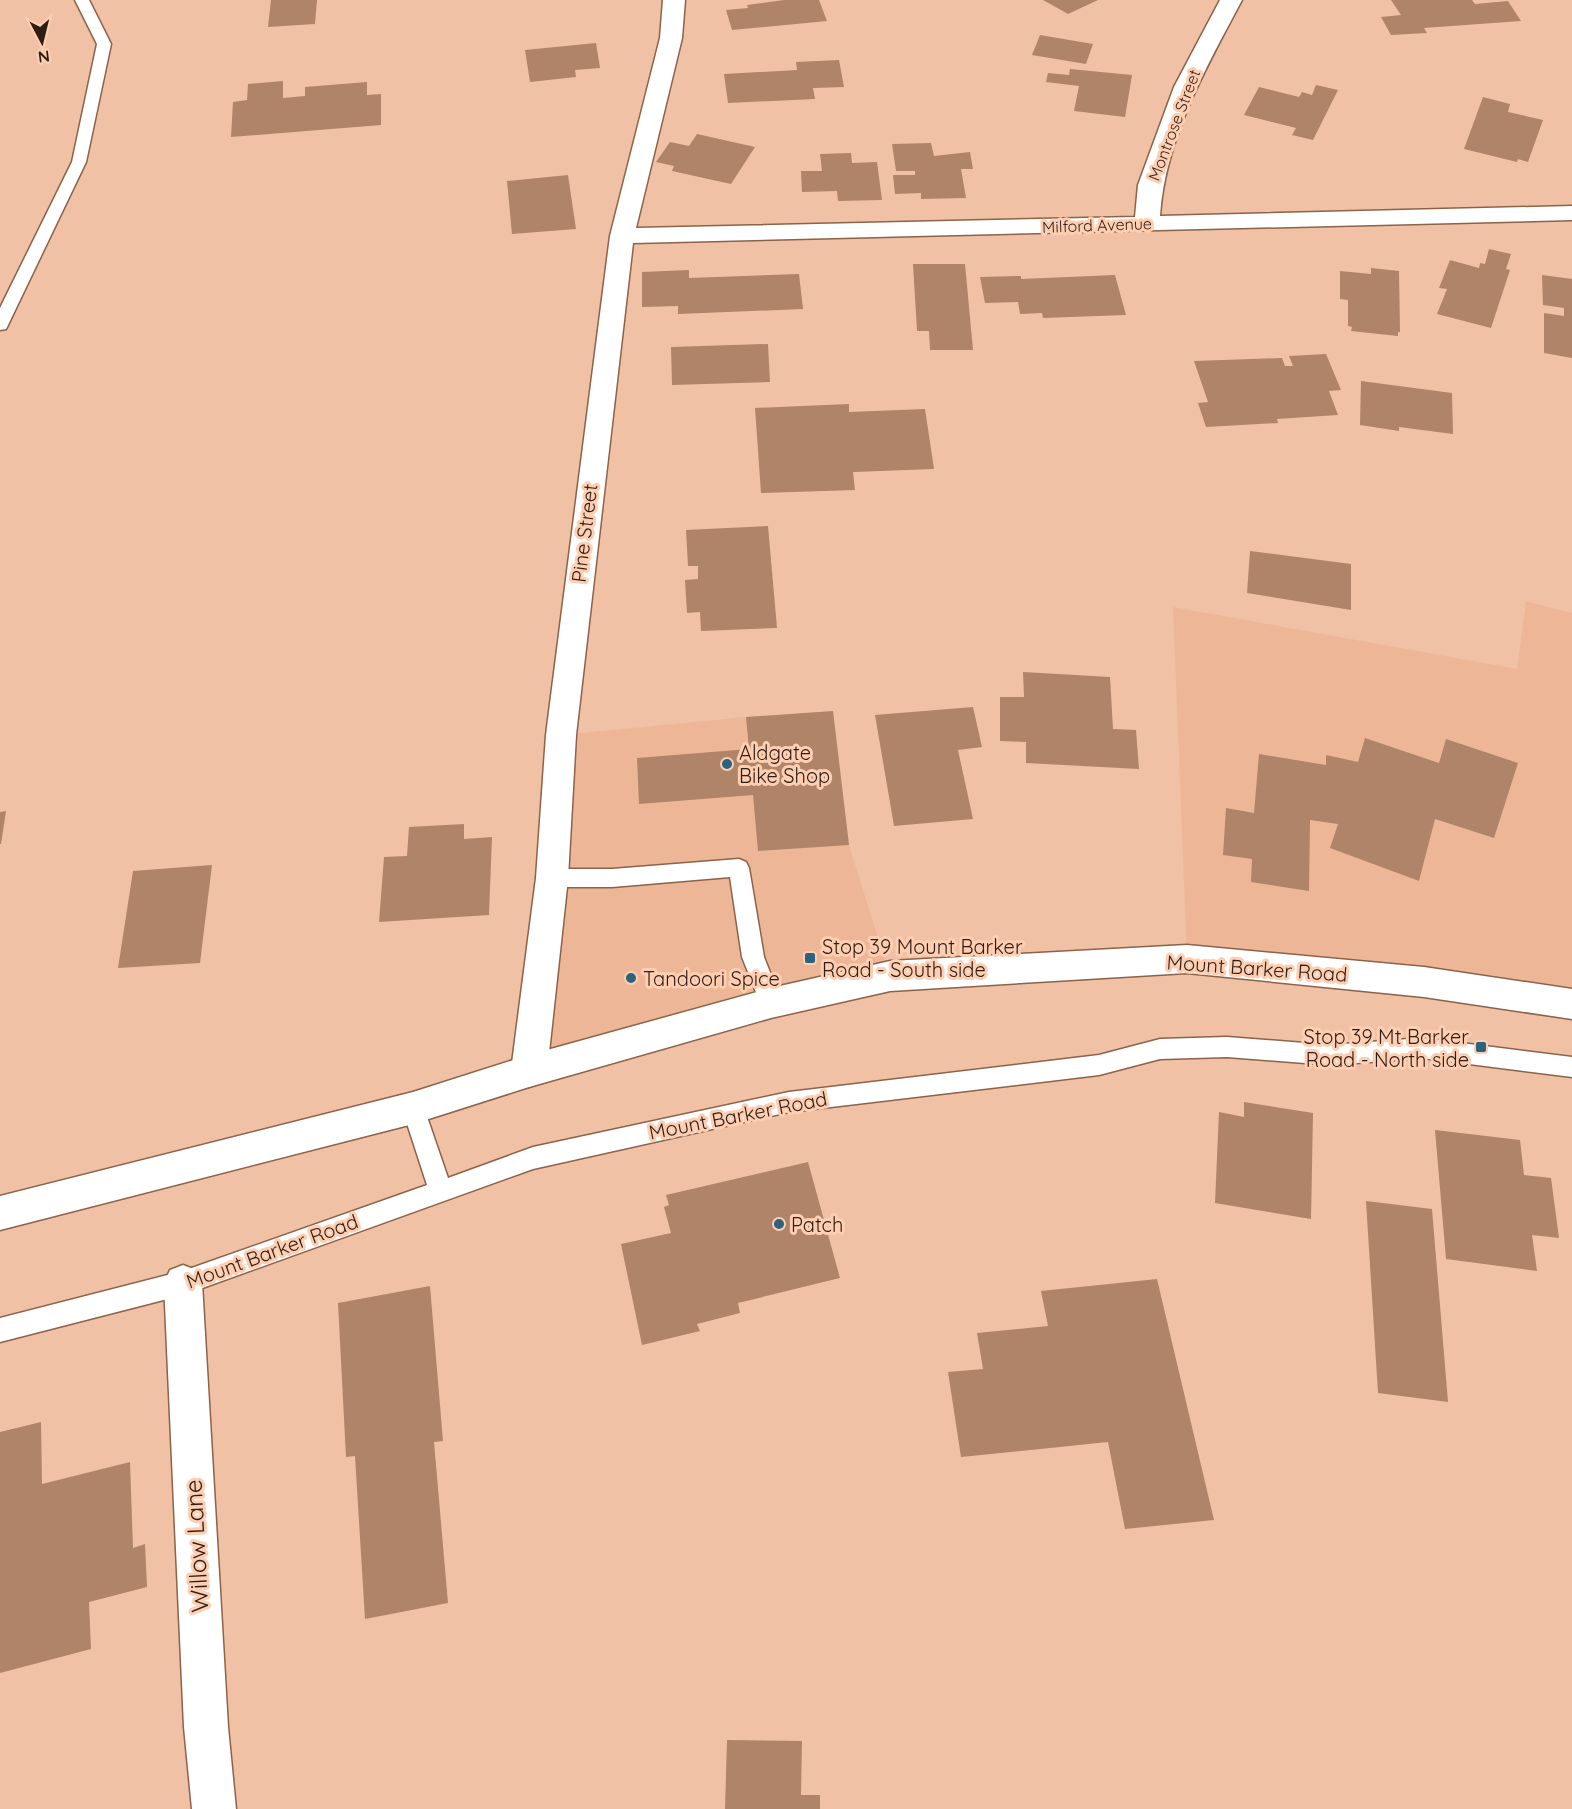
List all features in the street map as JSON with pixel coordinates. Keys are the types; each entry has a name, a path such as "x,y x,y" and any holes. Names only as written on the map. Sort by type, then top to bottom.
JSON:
{"street":[{"name":"Pine Street","path":"529,1071 552,878 562,723 622,237 671,38 674,0"},
{"name":"Montrose Street","path":"1147,223 1150,185 1185,87 1231,0"},
{"name":"Milford Avenue","path":"622,237 913,232 1147,223 1572,213"},
{"name":"Mount Barker Road","path":"0,1213 413,1108 529,1071 771,1003 890,976 1187,959 1424,982 1572,1004"},
{"name":"Willow Lane","path":"183,1283 206,1727 214,1809"}],"lane":[{"path":"0,325 79,162 104,44 82,0"},
{"path":"552,878 612,878 739,868 753,957 771,1003"},
{"name":"Mount Barker Road","path":"0,1330 183,1283 533,1158 789,1102 1099,1065 1160,1049 1227,1047 1330,1055 1422,1048 1572,1068"},
{"path":"413,1108 440,1190"}],"shaded area":[{"path":"1526,601 1572,613 1572,1004 1187,959 1173,607 1517,669"},
{"path":"833,711 849,845 890,976 529,1071 561,735"}],"building":[{"path":"271,0 317,0 315,24 268,27"},
{"path":"784,0 819,0 827,21 732,30 726,10"},
{"path":"1043,0 1098,0 1068,14"},
{"path":"1391,0 1472,0 1475,4 1508,1 1521,21 1424,28 1427,33 1391,35 1381,17 1401,15"},
{"path":"1040,35 1093,44 1086,64 1032,55"},
{"path":"596,43 600,68 575,70 576,77 530,82 525,50"},
{"path":"839,60 844,87 813,88 815,99 728,103 724,74 797,70 796,62"},
{"path":"1070,69 1132,75 1125,117 1074,111 1079,86 1046,82 1048,73 1069,75"},
{"path":"283,81 283,98 305,96 305,87 367,82 367,95 381,94 381,125 231,137 233,102 247,100 248,84"},
{"path":"1316,85 1338,90 1313,140 1292,135 1296,128 1244,115 1259,87 1299,97 1302,92 1312,95"},
{"path":"1483,97 1510,104 1508,112 1543,120 1528,162 1518,159 1517,162 1464,149"},
{"path":"697,134 755,147 731,184 672,171 674,166 656,162 670,142 689,146"},
{"path":"931,143 934,156 970,152 973,169 961,169 966,198 921,199 921,193 895,194 893,175 915,175 915,171 896,171 892,144"},
{"path":"851,153 852,163 877,162 882,200 838,201 837,191 802,192 801,171 822,171 820,154"},
{"path":"568,175 576,229 512,234 507,181"},
{"path":"1489,249 1511,254 1506,269 1510,270 1491,328 1437,314 1447,289 1439,288 1450,260 1479,268 1480,263 1485,264"},
{"path":"913,264 965,264 973,350 930,350 929,331 917,331"},
{"path":"1371,268 1399,271 1400,332 1398,336 1351,331 1352,327 1348,326 1348,300 1340,299 1340,271 1371,274"},
{"path":"689,270 689,278 799,274 803,309 678,314 678,306 642,307 642,272"},
{"path":"1115,275 1126,315 1043,318 1042,313 1020,314 1018,302 985,303 980,277 1021,276 1021,279"},
{"path":"1542,275 1572,279 1572,358 1544,353 1544,313 1564,316 1564,308 1543,305"},
{"path":"768,344 770,382 672,385 671,347"},
{"path":"1326,354 1341,390 1329,391 1338,415 1277,419 1278,423 1206,427 1198,403 1208,402 1194,361 1282,358 1285,366 1293,366 1289,356"},
{"path":"1361,381 1452,393 1453,434 1399,427 1399,431 1360,425"},
{"path":"849,404 849,412 925,409 934,469 853,472 855,490 761,493 755,408"},
{"path":"768,526 777,628 701,631 700,612 687,613 685,580 698,579 698,566 688,566 686,530"},
{"path":"1250,551 1351,564 1351,610 1247,593"},
{"path":"1023,672 1110,677 1113,729 1136,730 1139,769 1026,763 1026,742 1000,741 1000,697 1024,697"},
{"path":"973,707 982,747 958,750 973,819 894,826 875,715"},
{"path":"833,711 849,845 758,851 753,795 639,804 637,758 749,749 746,717"},
{"path":"1365,738 1439,763 1446,739 1518,763 1494,838 1435,819 1419,881 1330,848 1338,824 1310,820 1309,891 1251,882 1252,859 1223,855 1226,808 1254,813 1259,754 1326,765 1326,755 1358,762"},
{"path":"6,811 1,844 0,844 0,812"},
{"path":"464,824 464,839 492,837 489,915 379,922 384,857 407,856 409,827"},
{"path":"212,865 200,963 118,968 133,871"},
{"path":"1244,1102 1313,1113 1311,1219 1215,1203 1219,1112 1244,1117"},
{"path":"1435,1130 1520,1140 1524,1175 1551,1178 1559,1238 1532,1235 1537,1271 1446,1259"},
{"path":"808,1162 840,1278 738,1303 740,1313 697,1324 700,1331 642,1345 621,1244 671,1233 664,1207 669,1205 666,1195"},
{"path":"1366,1201 1432,1209 1448,1402 1378,1393"},
{"path":"1157,1279 1214,1520 1125,1529 1108,1442 961,1457 948,1372 983,1369 977,1333 1048,1326 1041,1291"},
{"path":"430,1286 443,1441 434,1442 448,1603 365,1619 355,1456 346,1457 338,1303"},
{"path":"41,1422 42,1484 130,1462 133,1548 145,1544 147,1587 89,1602 91,1649 0,1673 0,1432"},
{"path":"727,1740 802,1741 801,1795 820,1795 820,1809 725,1809"}],"place":[{"name":"Aldgate Bike Shop","path":"727,764"},
{"name":"Stop 39 Mount Barker Road - South side","path":"810,958"},
{"name":"Tandoori Spice","path":"631,978"},
{"name":"Stop 39 Mt Barker Road - North side","path":"1481,1047"},
{"name":"Patch","path":"779,1224"}]}
